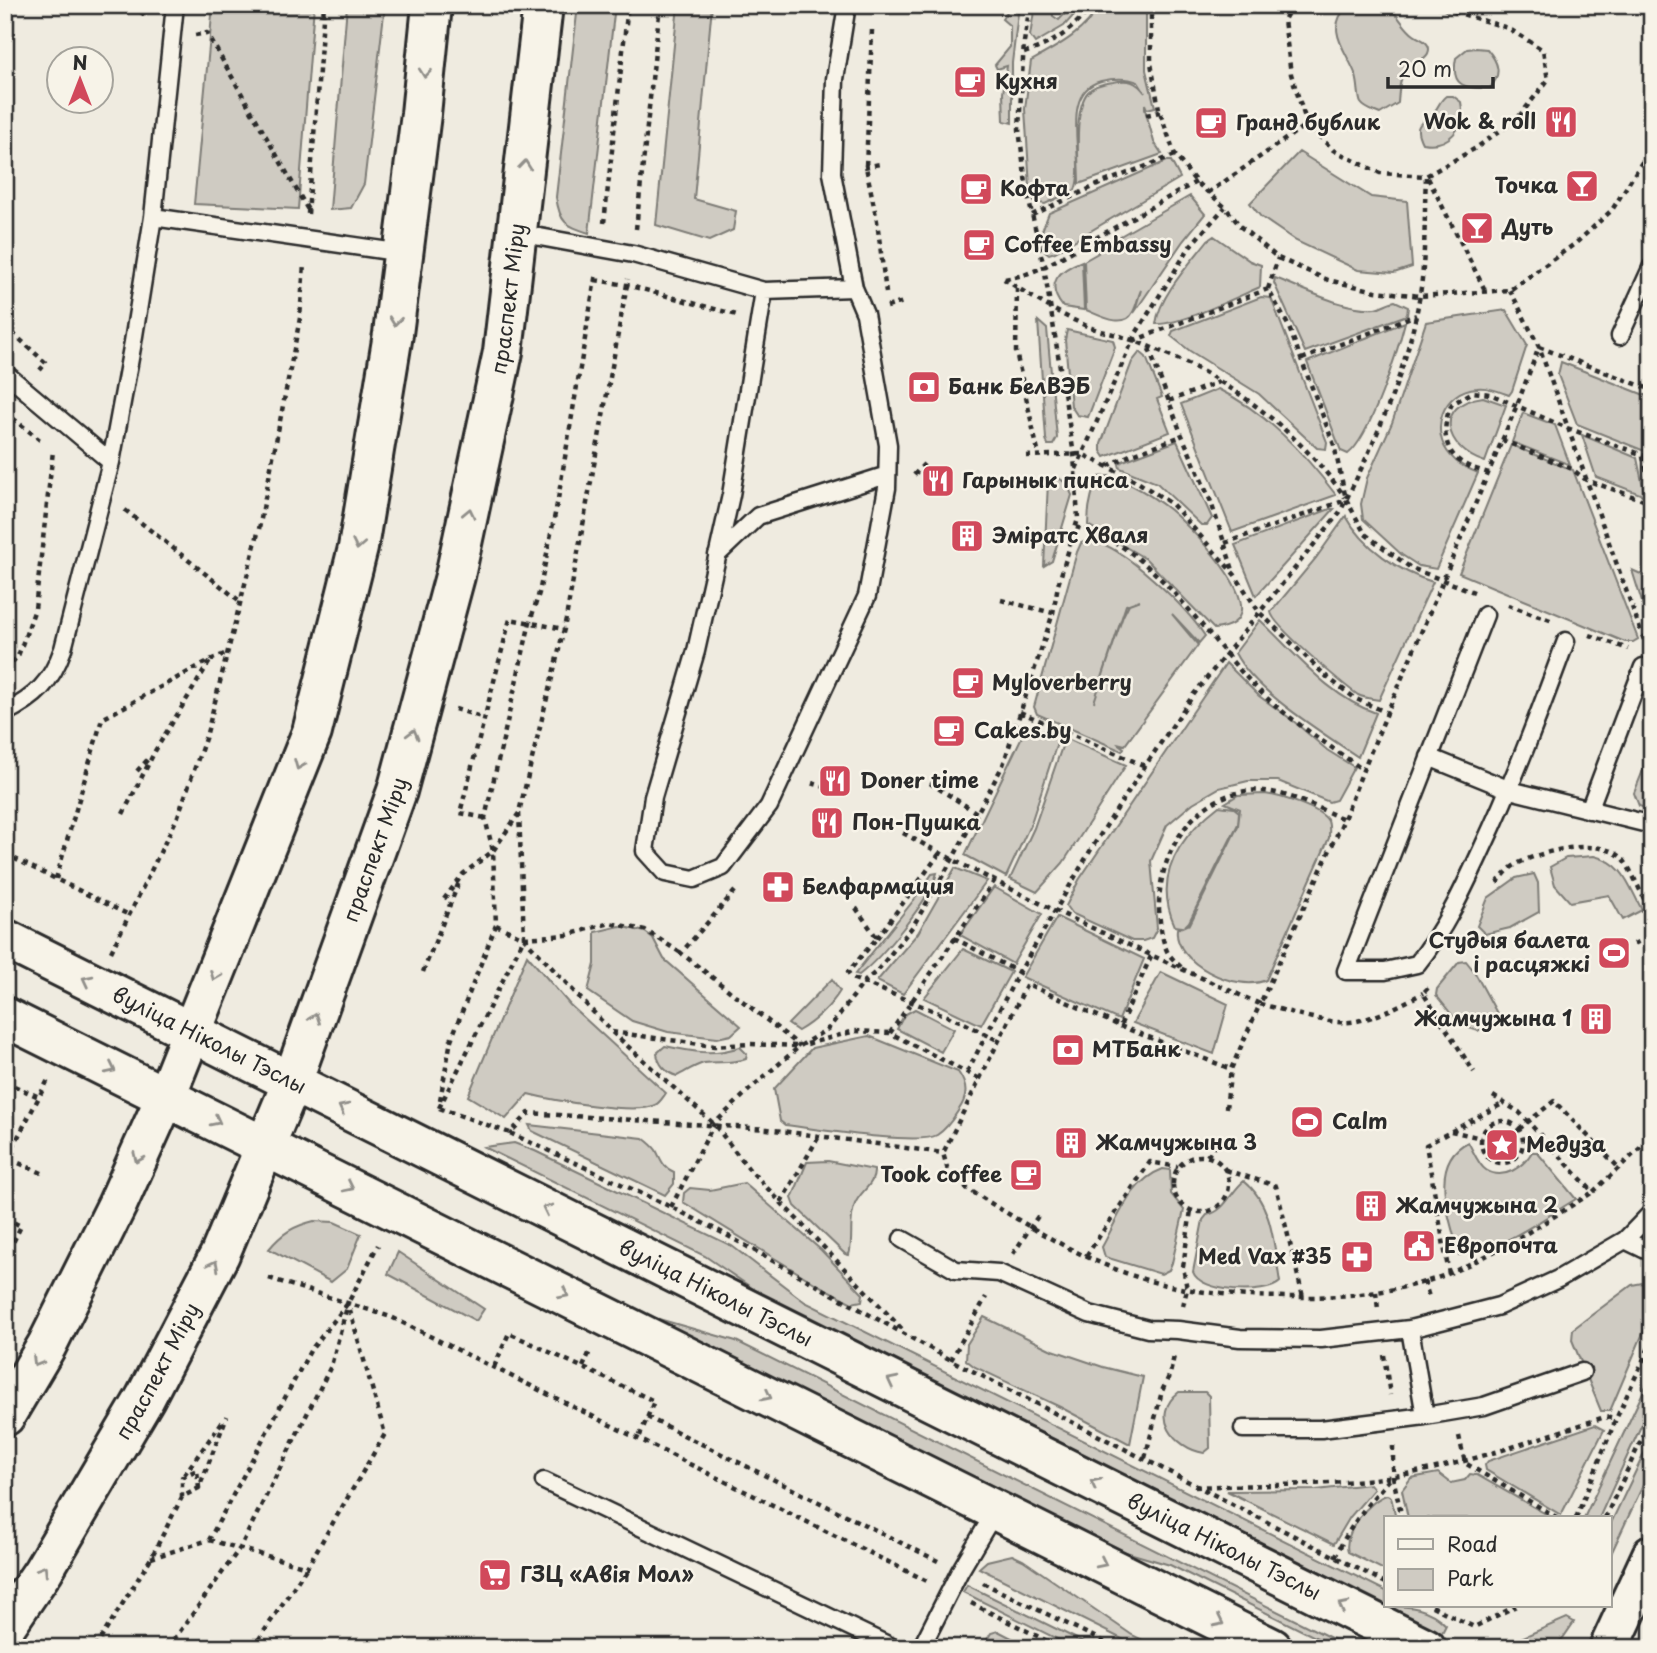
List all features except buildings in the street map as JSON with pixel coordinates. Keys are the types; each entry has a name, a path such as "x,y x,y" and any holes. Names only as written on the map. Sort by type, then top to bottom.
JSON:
{"main road":[{"path":"5,1416 47,1345 117,1205 166,1096 312,732 358,548 393,334 432,5"},
{"name":"праспект Міру","path":"5,1627 43,1571 145,1398 220,1254 292,1082 397,791 455,576 503,352 543,5"},
{"name":"вуліца Ніколы Тэслы","path":"5,939 1426,1648"},
{"path":"5,1017 1272,1648"},
{"path":"1609,1648 1652,1555"}],"lane":[{"path":"5,713 25,703 44,686 55,669 63,649 111,462 153,217 175,5"},
{"path":"764,291 731,495 696,651 653,797 645,851 665,873 694,879 723,867 769,806 867,596 887,488 888,445 865,314 854,288 832,173 835,79 847,5"},
{"path":"153,217 404,253"},
{"path":"518,233 633,254 764,291 854,288"},
{"path":"1620,336 1652,266"},
{"path":"5,373 111,462"},
{"path":"718,555 758,516 887,475"},
{"path":"1485,615 1346,971 1385,971 1417,964 1438,937 1510,790 1566,641"},
{"path":"1589,810 1643,667"},
{"path":"1429,757 1510,790 1648,824 1652,839"},
{"path":"902,1239 956,1270 999,1273 1089,1314 1148,1329 1240,1338 1321,1339 1410,1329 1499,1306 1558,1279 1625,1240 1652,1212"},
{"path":"1625,1240 1652,1253"},
{"path":"1410,1329 1425,1416"},
{"path":"1243,1429 1321,1429 1425,1416 1484,1406 1582,1372"},
{"path":"544,1481 894,1648"},
{"path":"921,1648 960,1571 996,1510"}],"path":[{"path":"133,5 171,37 207,33 308,210"},
{"path":"106,963 178,816 207,733 259,529 300,318 324,5"},
{"path":"439,1108 524,938 519,812 564,629 633,254 660,5"},
{"path":"671,1207 714,1124 800,1046 829,1028 913,926 1003,765 1053,613 1058,585 1078,519 1074,455 1044,267 1027,192 1019,129 1030,5"},
{"path":"1024,53 1059,38 1076,26 1092,5"},
{"path":"1151,5 1151,63 1160,112 1175,155 1196,182 1224,207 1241,227 1278,258 1328,279 1376,291 1420,296 1510,290 1576,243 1612,210 1647,154 1652,138"},
{"path":"1292,5 1284,20 1290,75 1307,124 1333,150 1381,173 1426,176 1476,148 1517,119 1548,80 1543,50 1508,28 1432,5"},
{"path":"872,23 866,167 877,221 891,320"},
{"path":"1146,115 1160,112"},
{"path":"1208,192 1307,124"},
{"path":"1032,215 1102,183 1175,155"},
{"path":"1426,176 1486,292"},
{"path":"967,1072 1018,976 1093,846 1145,766 1224,654 1340,512 1406,356 1420,296 1426,176"},
{"path":"1196,182 1044,267 1024,275 1002,279 1050,308 1093,328 1133,341 1200,371 1250,401 1292,434 1325,469 1346,499 1364,534 1411,568 1443,581"},
{"path":"1076,470 1133,341 1191,246 1224,207"},
{"path":"1278,258 1268,289 1289,325 1334,445 1346,499"},
{"path":"1017,287 1016,352 1039,456"},
{"path":"1133,341 1268,289"},
{"path":"1510,290 1539,346 1645,645"},
{"path":"1302,359 1416,315"},
{"path":"5,326 46,363"},
{"path":"1539,346 1652,390"},
{"path":"1226,1108 1231,1069 1344,819 1489,474 1539,346"},
{"path":"1149,348 1182,436 1211,502 1235,575"},
{"path":"1169,401 1219,382"},
{"path":"1489,474 1464,464 1450,450 1445,426 1452,404 1473,392 1490,394 1567,428 1652,458"},
{"path":"1107,466 1182,436"},
{"path":"1502,440 1572,469 1586,480 1652,501 1643,455"},
{"path":"5,670 18,656 35,609 53,451"},
{"path":"1026,456 1083,454 1136,481 1172,504 1235,575 1259,612 1327,677 1356,699 1388,713"},
{"path":"909,467 911,479 925,463"},
{"path":"439,1108 451,1040 496,925 493,851 485,818 539,593 558,499"},
{"path":"1224,543 1346,499"},
{"path":"1076,527 1107,538 1143,562 1187,608 1224,654 1268,699 1363,770"},
{"path":"1001,600 1053,613"},
{"path":"485,818 460,813 510,619 564,629"},
{"path":"56,879 102,719 210,660 228,653"},
{"path":"123,814 155,751 210,660"},
{"path":"1020,712 1145,766"},
{"path":"137,771 155,751"},
{"path":"805,792 817,770"},
{"path":"812,783 828,788"},
{"path":"930,783 976,813"},
{"path":"1181,968 1168,952 1163,937 1159,891 1163,869 1174,844 1205,808 1222,797 1235,793 1272,791 1344,819"},
{"path":"444,899 463,874 493,851 519,812"},
{"path":"903,832 952,860 1151,956 1260,1004 1329,1021 1354,1022 1382,1014 1423,993 1432,983"},
{"path":"1492,888 1515,864 1546,853 1575,847 1607,850 1622,858 1652,915"},
{"path":"940,853 877,938 848,972 852,978 865,981 999,1041"},
{"path":"5,854 130,915"},
{"path":"423,972 463,874"},
{"path":"890,1033 995,880"},
{"path":"681,953 737,889"},
{"path":"856,908 877,938"},
{"path":"524,938 567,935 610,923 645,930 681,953 800,1046"},
{"path":"496,925 524,938 611,1032 714,1124 748,1168 908,1336"},
{"path":"1634,944 1652,935"},
{"path":"954,938 1027,984 1120,1026 1231,1069"},
{"path":"1120,1026 1151,956"},
{"path":"1027,984 943,1153 950,1178 1086,1256 1138,1278 1243,1297 1303,1297 1376,1292 1449,1274 1518,1239 1593,1192 1652,1137"},
{"path":"1423,993 1474,1072"},
{"path":"611,1032 714,1046 800,1046 855,1031 890,1033 980,1079"},
{"path":"42,1173 6,1160 50,1077"},
{"path":"5,1082 39,1097"},
{"path":"1493,1096 1530,1122 1593,1192"},
{"path":"1519,1129 1554,1101 1618,1167"},
{"path":"1449,1274 1426,1145 1504,1103"},
{"path":"439,1108 510,1133 671,1207 951,1360 1384,1582"},
{"path":"510,1133 529,1113 767,1129 943,1153"},
{"path":"1494,1122 1507,1122 1519,1129 1523,1142 1513,1160 1493,1161 1487,1157 1481,1145 1481,1138 1494,1122"},
{"path":"1451,1131 1481,1138"},
{"path":"781,1202 818,1138"},
{"path":"1207,1156 1220,1141"},
{"path":"1226,1170 1229,1187 1222,1203 1208,1212 1191,1210 1177,1200 1173,1183 1178,1167 1191,1157 1207,1156 1226,1170 1276,1186 1303,1297"},
{"path":"1086,1256 1150,1162 1178,1167"},
{"path":"1145,1458 1162,1391 1170,1374 1187,1289 1183,1267 1191,1210"},
{"path":"5,1218 21,1226 5,1259"},
{"path":"209,1540 310,1351 348,1303 379,1244"},
{"path":"270,1278 391,1317 1061,1648"},
{"path":"168,1648 240,1548 331,1366 348,1303"},
{"path":"253,1648 307,1567 385,1434 348,1303"},
{"path":"494,1367 509,1333 654,1401 639,1438"},
{"path":"1577,1516 1652,1340"},
{"path":"95,1648 151,1558 182,1497 182,1477 227,1416 199,1488 182,1497"},
{"path":"647,1417 1116,1648"},
{"path":"1195,1487 1393,1477 1465,1462 1605,1417 1616,1419"},
{"path":"1606,1516 1652,1417"},
{"path":"1465,1462 1555,1516"},
{"path":"182,1477 197,1470 199,1488"},
{"path":"1335,1557 1349,1529 1367,1503 1393,1477"},
{"path":"151,1558 209,1540 307,1567"},
{"path":"1436,1608 1474,1627 1512,1608"}],"green space":[{"path":"1374,4 1387,7 1410,32 1429,46 1427,55 1409,67 1403,75 1398,103 1380,114 1361,103 1356,76 1339,40 1338,23 1341,14 1349,5"},
{"path":"213,5 314,5 298,209 194,204"},
{"path":"347,5 385,5 364,184 351,208 330,210"},
{"path":"578,5 615,5 589,233 565,222 559,212 556,197"},
{"path":"678,5 712,5 694,199 736,211 733,230 709,241 656,225"},
{"path":"1008,5 1019,5 1012,63 1012,123 1004,121 1003,93 1007,66 997,69 995,65 1010,47 1010,26 1002,19"},
{"path":"1035,5 1052,5 1053,16 1059,20 1073,5 1083,5 1064,26 1035,43 1030,36"},
{"path":"1100,5 1146,5 1146,70 1155,107 1147,109 1145,104 1145,109 1154,142 1162,154 1079,184 1080,110 1088,92 1100,85 1123,81 1135,83 1145,93 1138,82 1133,80 1120,78 1101,81 1088,88 1080,99 1076,129 1078,177 1075,190 1045,204 1034,202 1030,187 1025,109 1031,61 1078,31"},
{"path":"1467,49 1487,49 1498,68 1490,88 1467,86 1458,81 1455,75 1456,58"},
{"path":"1446,96 1453,96 1461,102 1458,128 1448,139 1432,144 1422,143 1418,132 1419,125 1434,112"},
{"path":"1299,152 1371,197 1407,201 1412,267 1394,273 1358,270 1296,241 1261,217 1250,203"},
{"path":"1171,161 1180,178 1055,252 1049,254 1045,251 1040,236 1049,213"},
{"path":"1190,196 1205,214 1183,241 1134,313 1141,290 1133,312 1124,320 1111,320 1086,310 1084,261 1098,253 1096,250"},
{"path":"1214,236 1250,261 1261,265 1260,287 1193,316 1156,324 1158,313 1169,291 1208,240"},
{"path":"1082,261 1084,310 1063,307 1055,291 1057,278"},
{"path":"1275,278 1351,306 1375,308 1395,301 1408,307 1407,315 1305,352 1274,283"},
{"path":"1261,297 1271,298 1327,442 1326,449 1317,448 1259,394 1171,336 1173,331"},
{"path":"1506,310 1527,345 1512,391 1509,395 1485,388 1465,390 1455,396 1443,413 1440,424 1444,446 1457,462 1478,473 1436,569 1419,566 1402,555 1363,519 1361,504 1367,478 1392,423 1426,322"},
{"path":"1038,321 1047,329 1057,438 1053,445 1048,445 1046,439"},
{"path":"1405,322 1374,413 1356,445 1348,454 1341,451 1307,362"},
{"path":"1067,330 1113,340 1115,347 1088,417 1077,415 1071,406 1065,340"},
{"path":"1140,352 1146,357 1162,397 1157,399 1170,432 1105,457 1101,444 1132,362"},
{"path":"1561,362 1652,398 1652,454 1577,424 1558,375"},
{"path":"1218,389 1252,409 1283,435 1336,495 1232,532 1181,404"},
{"path":"1483,397 1506,405 1485,462 1460,447 1453,438 1450,427 1456,408 1467,401"},
{"path":"1523,413 1555,425 1570,465 1512,442"},
{"path":"1582,435 1637,458 1645,496 1596,477"},
{"path":"1177,441 1212,518 1207,525 1201,525 1157,483 1120,468 1119,464 1123,461"},
{"path":"1511,445 1573,470 1638,639 1625,642 1459,573"},
{"path":"1056,476 1067,484 1072,495 1052,561 1044,566 1048,482"},
{"path":"1109,476 1148,494 1163,505 1213,554 1238,593 1241,610 1234,623 1214,629 1146,559 1088,525 1090,500 1096,483 1099,477"},
{"path":"1334,509 1256,596 1235,545"},
{"path":"1346,516 1362,538 1383,557 1407,572 1433,582 1379,700 1358,695 1339,680 1283,629 1271,612 1316,558"},
{"path":"1091,540 1105,545 1137,566 1170,595 1205,636 1199,643 1172,614 1198,645 1125,745 1117,743 1124,748 1122,751 1037,714 1034,707 1081,543","holes":["1140,600 1129,604 1123,616 1094,702 1126,605"]},
{"path":"1632,570 1652,579 1652,632 1651,631"},
{"path":"1260,620 1328,686 1359,706 1376,713 1358,757 1290,710 1244,667 1235,653"},
{"path":"1226,663 1259,696 1327,750 1354,767 1336,800 1329,802 1278,781 1248,781 1219,788 1193,803 1167,825 1151,861 1157,928 1152,938 1132,941 1071,913 1066,906 1079,880"},
{"path":"1027,726 1059,737 1031,823 1006,877 965,855"},
{"path":"1065,738 1126,765 1063,863 1037,892 1010,879 1034,828"},
{"path":"1652,748 1652,810 1639,806 1634,793"},
{"path":"1265,794 1309,807 1324,816 1328,821 1329,838 1266,980 1254,983 1239,982 1209,972 1185,953 1178,941 1177,929 1182,927 1175,926 1169,908 1169,874 1182,844 1205,818 1219,806 1234,808 1239,812 1238,824 1185,926 1190,924 1238,826 1240,809 1225,803 1238,795"},
{"path":"1594,856 1619,869 1642,910 1623,920 1609,895 1570,902 1555,885 1550,867 1566,858"},
{"path":"955,868 987,881 903,994 877,981 918,933"},
{"path":"937,873 925,898 904,928 868,967 859,975 855,974 932,874"},
{"path":"1534,874 1538,883 1539,912 1510,928 1485,934 1477,926 1488,898 1516,878"},
{"path":"994,887 1042,914 1013,964 960,935"},
{"path":"1057,917 1144,959 1119,1020 1022,977"},
{"path":"620,926 645,932 653,938 664,959 741,1026 731,1035 717,1038 668,1032 632,1021 588,991 595,964 595,932"},
{"path":"963,949 1011,972 981,1025 924,998"},
{"path":"527,955 570,1005 666,1093 658,1103 645,1108 613,1107 528,1094 506,1119 468,1096"},
{"path":"1466,961 1499,1017 1478,1031 1460,1025 1436,995 1437,989 1459,962"},
{"path":"1161,972 1228,1004 1214,1054 1133,1023"},
{"path":"832,979 840,991 827,1008 798,1031 788,1024"},
{"path":"915,1009 954,1029 941,1052 897,1029 904,1015"},
{"path":"869,1036 958,1072 964,1082 965,1096 956,1114 943,1130 926,1138 909,1139 785,1125 780,1121 774,1089 812,1048"},
{"path":"665,1046 703,1052 740,1047 747,1054 746,1059 704,1063 677,1076 666,1070 659,1061 657,1053"},
{"path":"529,1125 643,1138 656,1150 665,1166 674,1172 674,1184 665,1195 532,1131"},
{"path":"1468,1142 1481,1165 1493,1173 1512,1171 1524,1163 1532,1152 1537,1152 1576,1199 1504,1241 1474,1253 1459,1255 1447,1209 1445,1178 1455,1151"},
{"path":"514,1143 535,1151 732,1246 805,1302 1384,1590 1384,1608 1414,1608 1432,1614 1446,1625 1440,1637 793,1316 705,1256 484,1147"},
{"path":"828,1161 874,1170 870,1184 857,1199 853,1210 849,1255 795,1206 792,1198 807,1162"},
{"path":"1163,1169 1170,1170 1171,1194 1184,1210 1169,1270 1161,1274 1105,1257 1102,1247 1126,1202 1142,1182"},
{"path":"1244,1181 1254,1191 1267,1214 1280,1282 1248,1291 1208,1284 1198,1279 1193,1272 1203,1220 1207,1215 1219,1210"},
{"path":"744,1183 821,1250 863,1294 862,1301 852,1303 818,1285 683,1202 684,1193 690,1188 710,1190"},
{"path":"314,1221 334,1222 361,1234 347,1269 331,1282 269,1249 289,1231"},
{"path":"398,1252 484,1309 476,1321 388,1274"},
{"path":"1642,1283 1652,1291 1652,1312 1610,1411 1601,1411 1572,1340 1573,1329 1632,1285"},
{"path":"648,1316 736,1341 1351,1648 1337,1648 1170,1565 1078,1538"},
{"path":"984,1317 1050,1349 1143,1377 1130,1444 975,1367 966,1360 967,1344"},
{"path":"1652,1373 1652,1402 1600,1516 1585,1516"},
{"path":"1179,1392 1205,1392 1209,1396 1210,1448 1204,1453 1183,1445 1169,1429 1166,1411 1170,1401"},
{"path":"1595,1425 1604,1430 1561,1515 1486,1470 1488,1461"},
{"path":"1652,1437 1652,1466 1612,1552 1612,1521"},
{"path":"1438,1473 1451,1483 1465,1480 1470,1474 1477,1475 1549,1516 1408,1516 1402,1490 1411,1478"},
{"path":"1370,1484 1374,1489 1350,1517 1334,1544 1227,1491 1316,1490"},
{"path":"1387,1495 1391,1497 1396,1516 1384,1516 1384,1570 1348,1552 1347,1545 1359,1518 1380,1498"},
{"path":"1012,1555 1132,1635 1159,1648 1140,1648 979,1568 987,1561"},
{"path":"967,1585 1095,1648 1075,1648 963,1592"},
{"path":"1567,1618 1574,1622 1552,1648 1498,1648"},
{"path":"998,1631 1031,1648 982,1648 991,1633"}],"place":[{"name":"Кухня","path":"970,82"},
{"name":"Wok & roll","path":"1561,122"},
{"name":"Гранд бублик","path":"1211,123"},
{"name":"Точка","path":"1582,186"},
{"name":"Кофта","path":"976,189"},
{"name":"Дуть","path":"1477,228"},
{"name":"Coffee Embassy","path":"979,245"},
{"name":"Банк БелВЭБ","path":"924,387"},
{"name":"Гарынык пинса","path":"938,481"},
{"name":"Эміратс Хваля","path":"967,536"},
{"name":"Myloverberry","path":"968,683"},
{"name":"Cakes.by","path":"949,731"},
{"name":"Doner time","path":"835,781"},
{"name":"Пон-Пушка","path":"827,823"},
{"name":"Белфармация","path":"778,887"},
{"name":"Студыя балета і расцяжкі","path":"1614,953"},
{"name":"Жамчужына 1","path":"1596,1019"},
{"name":"МТБанк","path":"1068,1050"},
{"name":"Calm","path":"1307,1122"},
{"name":"Жамчужына 3","path":"1071,1143"},
{"name":"Медуза","path":"1502,1145"},
{"name":"Took coffee","path":"1026,1175"},
{"name":"Жамчужына 2","path":"1371,1206"},
{"name":"Европочта","path":"1419,1246"},
{"name":"Med Vax #35","path":"1357,1257"},
{"name":"ГЗЦ «Авія Мол»","path":"495,1575"}]}
